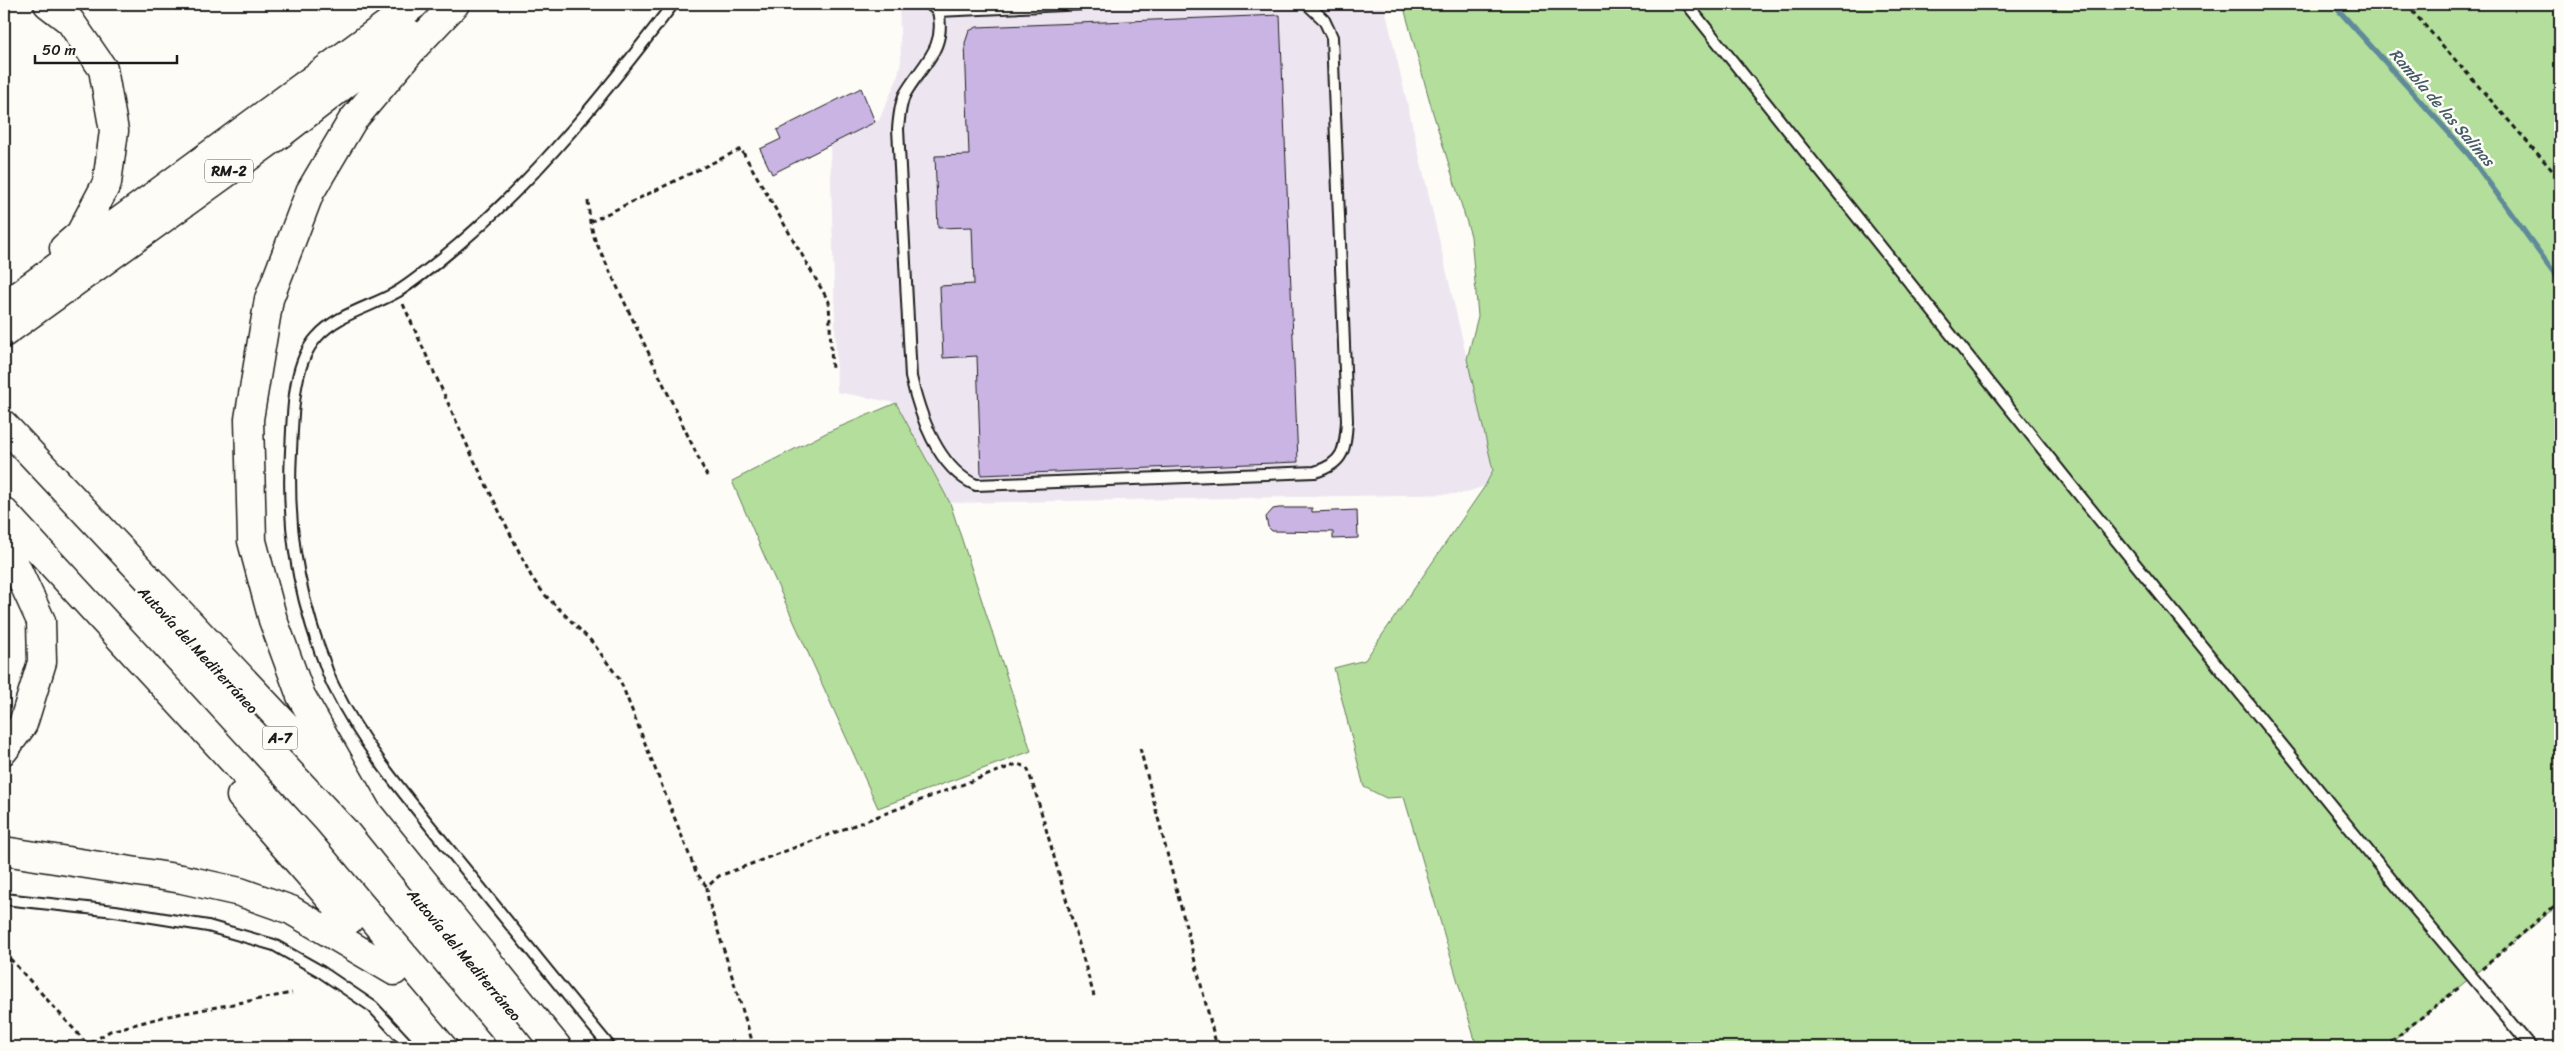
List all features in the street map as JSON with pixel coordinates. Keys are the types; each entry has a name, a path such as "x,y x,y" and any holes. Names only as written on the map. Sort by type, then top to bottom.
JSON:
{"highway":[{"path":"4,318 80,234 107,183 114,131 103,69 70,21 48,4"},
{"name":"RM-2","path":"4,318 416,4"},
{"name":"RM-2","path":"4,318 283,132 449,4"},
{"path":"367,812 301,696 273,620 252,541 249,419 269,299 310,192 352,121 416,44 455,4"},
{"path":"4,425 367,812 557,1047"},
{"name":"Autovía del Mediterráneo","path":"4,442 272,729 472,961 540,1047"},
{"path":"4,512 306,839 480,1047"},
{"path":"4,534 110,645 394,971 457,1047"},
{"path":"4,541 41,621 42,662 23,724 4,750"},
{"path":"4,851 182,879 240,892 291,910 394,971"}],"lane":[{"path":"610,1047 402,792 362,736 333,685 310,622 294,557 289,499 295,389 304,361 316,338 344,317 398,292 460,243 540,165 615,81 673,4"},
{"path":"929,4 938,11 1086,4"},
{"path":"938,11 940,36 936,49 904,96 898,129 911,377 918,407 952,468 965,480 976,485 1315,472 1332,467 1342,453 1347,421 1332,37 1324,20 1307,4"},
{"path":"1687,4 2079,494 2416,910 2532,1047"},
{"path":"4,898 115,911 208,926 274,945 320,970 373,1007 410,1047"}],"path":[{"path":"2406,4 2560,179"},
{"path":"590,222 740,148 828,302 832,371"},
{"path":"588,201 590,222 595,240 707,476"},
{"path":"398,292 473,458 532,578 545,595 593,643 620,680 696,872 707,887 708,898 754,1047"},
{"path":"1140,748 1217,1047"},
{"path":"707,887 719,876 1017,764 1027,767 1036,794 1094,996"},
{"path":"4,952 87,1046 110,1031 163,1017 292,993"}],"shaded area":[{"path":"899,4 1384,4 1493,470 1485,486 1461,494 950,503 896,403 837,392 830,145 879,120 897,79 901,61"}],"green space":[{"path":"1403,4 2560,4 2560,904 2386,1047 1477,1047 1404,797 1386,798 1364,787 1334,668 1365,660 1485,486 1493,470 1467,359 1478,316 1471,236 1433,113"},
{"path":"896,403 950,503 1031,751 878,808 732,481 830,431"}],"building":[{"path":"1280,15 1298,462 981,475 977,356 943,358 940,286 974,284 972,227 938,228 935,156 969,155 965,43 969,31 977,27"},
{"path":"861,88 875,122 772,174 760,149 781,139 777,130"},
{"path":"1312,508 1312,512 1357,510 1358,538 1333,539 1333,532 1272,531 1268,527 1266,517 1273,509"}],"waterway":[{"name":"Rambla de las Salinas","path":"2333,4 2469,155 2560,281"}]}
